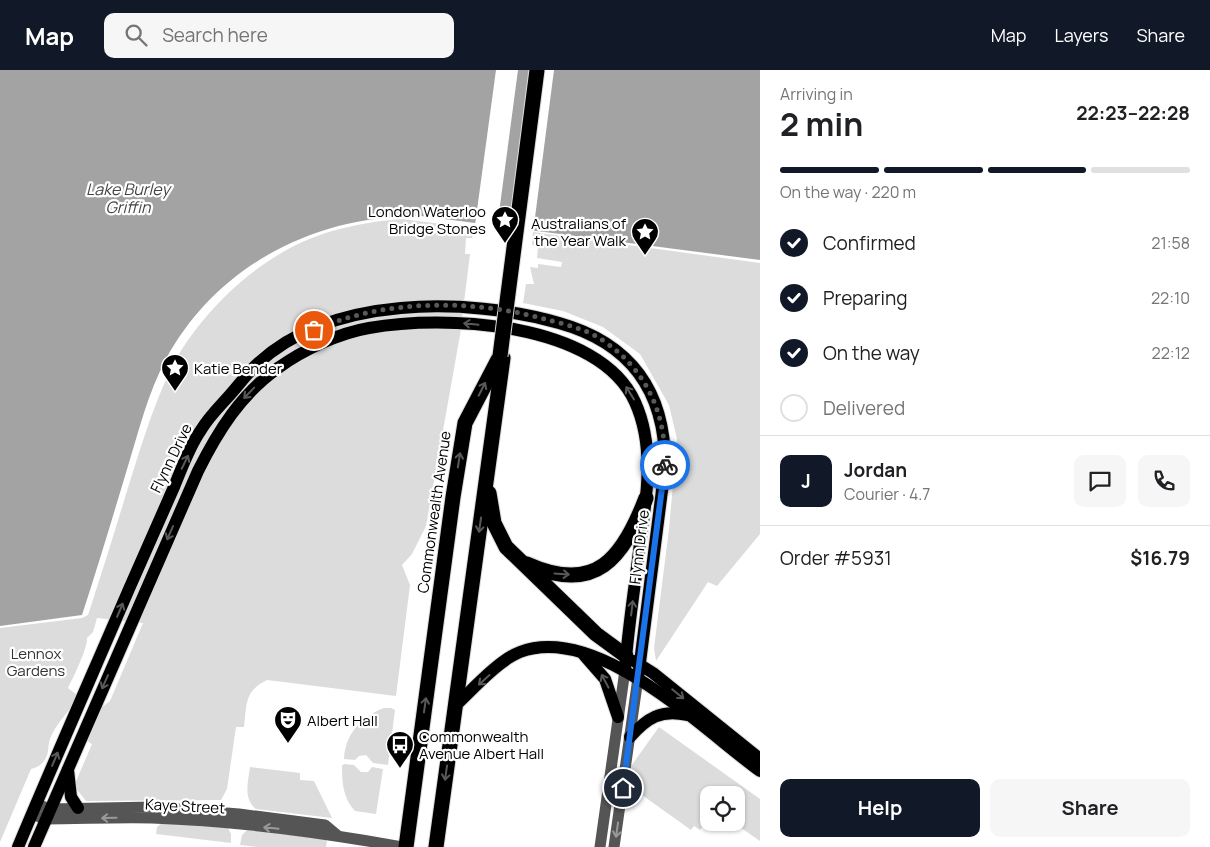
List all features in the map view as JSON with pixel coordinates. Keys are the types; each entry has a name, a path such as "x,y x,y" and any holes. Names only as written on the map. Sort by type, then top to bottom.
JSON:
{"highway":[{"name":"Commonwealth Avenue","path":"436,847 502,356 537,70"},
{"name":"Commonwealth Avenue","path":"404,847 465,423 502,356 514,282 542,70"},
{"path":"486,477 496,528 506,547 625,663"},
{"path":"517,558 550,573 564,575 592,571 609,561 625,544 634,528 646,498"}],"main road":[{"name":"Flynn Drive","path":"18,847 200,430 256,365 276,350 317,328 348,318 376,311 452,305 536,316 587,331 605,342 634,367 646,383 656,402 666,442 665,467 638,678"},
{"name":"Flynn Drive","path":"34,847 198,471 224,423 254,388 279,367 318,346 368,328 447,322 491,326 553,338 592,355 609,366 623,382 642,418 647,438 646,498 625,663"},
{"path":"456,704 503,663 521,651 552,646 640,665 760,759"},
{"path":"581,652 605,679 618,717"},
{"path":"625,663 638,678 760,771"},
{"path":"630,737 642,724 657,714 670,712 687,715"},
{"path":"68,767 71,797 78,808"}],"street":[{"path":"600,847 625,663"},
{"path":"614,847 638,678"},
{"name":"Kaye Street","path":"48,814 78,808 153,807 239,814 325,825 336,841"},
{"name":"Kaye Street","path":"34,809 48,814 237,824 336,841 404,847"}],"green space":[{"name":"Lennox Gardens","path":"402,219 473,228 472,238 466,238 465,254 470,254 460,335 426,526 412,554 402,565 410,585 396,696 267,680 250,694 244,727 236,727 227,789 221,800 86,801 74,786 92,744 87,741 92,715 110,701 143,623 97,618 93,632 87,638 83,655 68,688 77,695 75,701 52,733 44,761 31,769 0,842 0,628 82,618 88,615 144,439 163,387 177,357 216,305 249,275 266,263 311,238 356,225"},
{"path":"533,232 760,263 760,534 717,586 708,582 656,661 654,648 669,529 677,439 669,405 640,354 603,327 563,311 523,303 526,284 534,284 530,267 538,268 538,264 561,267 562,262 537,258 538,246 532,245"},
{"path":"384,708 395,710 388,765 373,763 366,755 359,756 355,760 344,759 351,734 356,727 376,711"},
{"path":"659,727 742,786 700,786 700,830 694,826 691,830 621,780"},
{"path":"344,764 354,765 361,772 368,772 372,767 383,769 376,814 355,811 351,806 343,784 342,766"},
{"name":"Albert Hall","path":"250,767 300,773 300,780 314,781 332,818 256,809 249,800 248,795"},
{"path":"745,788 760,799 760,841 745,831"},
{"path":"163,822 228,828 231,834 231,843 156,834 157,827"},
{"path":"247,830 324,839 327,841 326,847 258,847 240,845 242,835"}],"water":[{"name":"Lake Burley Griffin","path":"0,70 760,70 760,260 421,216 382,218 344,225 308,236 273,252 241,272 213,297 187,326 166,359 144,412 82,615 0,626"}],"pier":[{"path":"496,70 518,70 497,228 475,225"},
{"path":"533,70 554,70 533,233 511,230"}],"way so far":[{"path":"314,330 323,325 376,311 452,305 536,316 587,331 621,355 634,367 646,383 656,402 662,420 666,442 665,465"}],"place":[{"name":"London Waterloo Bridge Stones","path":"505,244"},
{"name":"Australians of the Year Walk","path":"645,256"},
{"name":"Katie Bender","path":"175,392"},
{"name":"Albert Hall","path":"288,744"},
{"name":"Commonwealth Avenue Albert Hall","path":"400,769"}],"route":[{"path":"623,788 649,600 665,465"}]}
